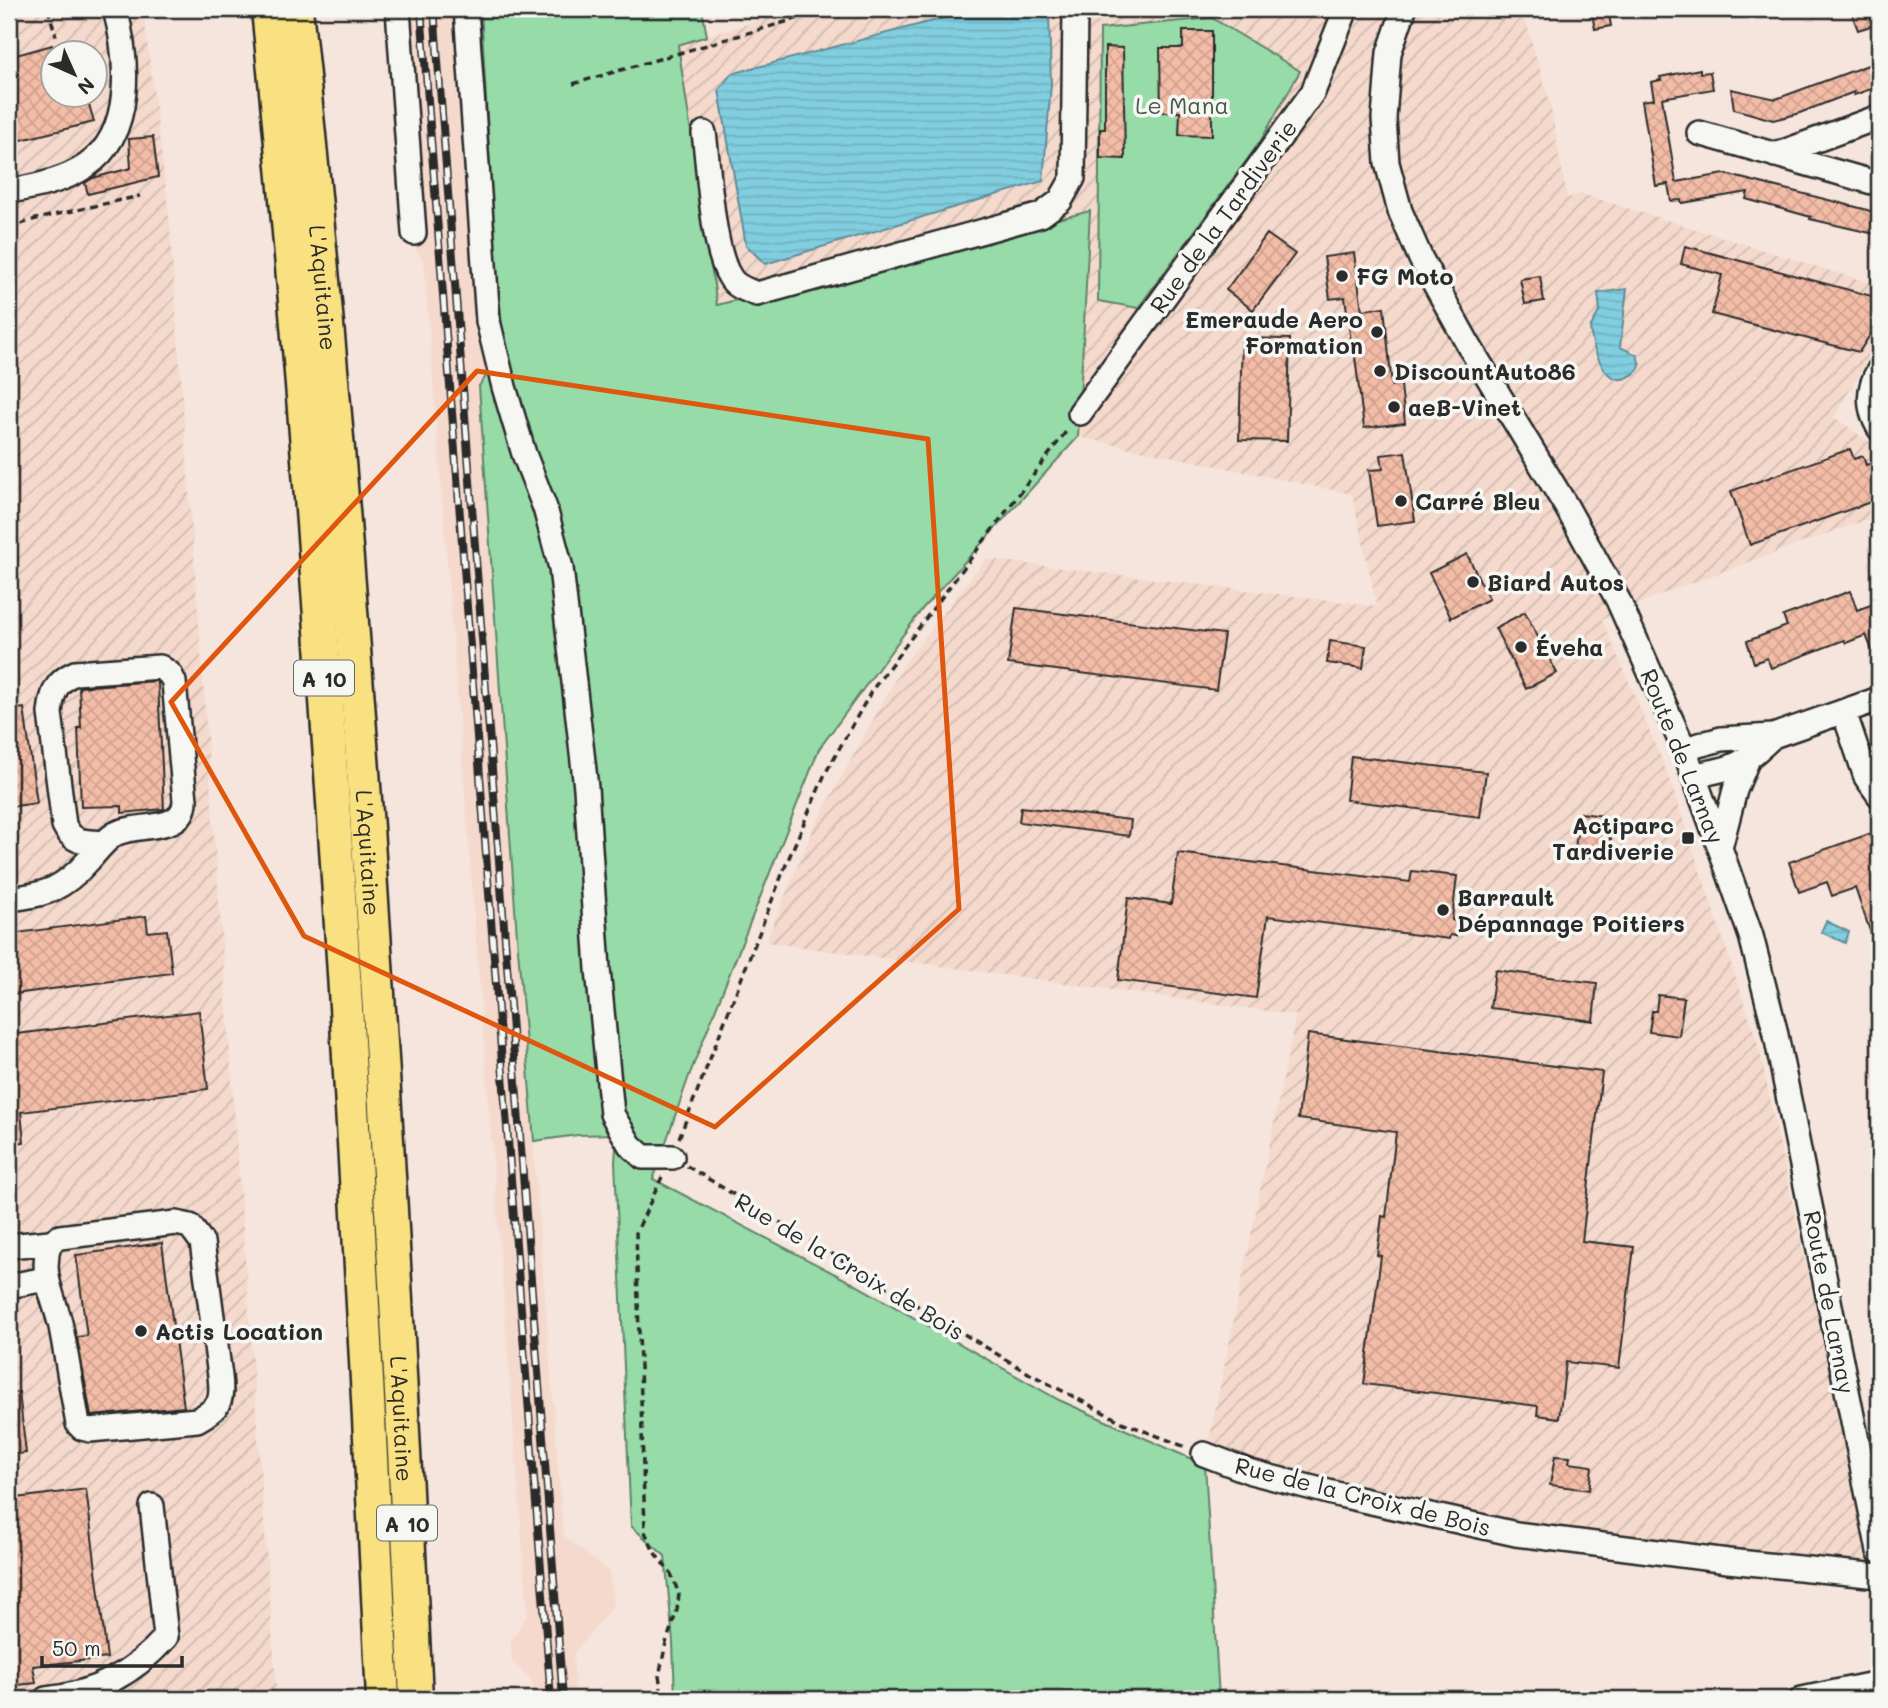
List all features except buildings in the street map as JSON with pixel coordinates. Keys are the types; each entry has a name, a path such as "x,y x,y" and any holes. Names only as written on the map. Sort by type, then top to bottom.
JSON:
{"highway":[{"name":"L'Aquitaine","path":"268,9 292,252 329,741 354,1125 383,1699"},
{"name":"L'Aquitaine","path":"296,9 334,377 361,722 387,1123 415,1699"}],"street":[{"path":"9,191 64,177 87,165 102,151 114,133 120,116 124,51 115,9"},
{"path":"398,9 414,233"},
{"path":"466,9 488,321 504,387 524,454 545,508 561,568 586,788 598,969 612,1114 630,1145 643,1157 672,1157"},
{"path":"704,133 720,256 731,280 741,288 757,294 1041,215 1060,201 1073,178 1075,9"},
{"name":"Rue de la Tardiverie","path":"1080,413 1313,92 1346,9"},
{"name":"Route de Larnay","path":"1404,9 1389,53 1384,118 1387,163 1400,211 1422,259 1468,344 1566,506 1618,600 1694,775 1751,936 1775,1030 1879,1551"},
{"path":"1775,155 1879,117"},
{"path":"1699,133 1879,184"},
{"path":"1879,370 1870,392 1871,411 1879,428"},
{"path":"9,899 55,889 72,879 104,843 116,834 135,827 171,823 180,817 185,808 174,682 170,674 160,667 75,673 55,687 50,713 71,861 69,870 55,889"},
{"path":"1684,749 1721,739 1773,736 1879,699"},
{"path":"1844,712 1866,777 1879,794"},
{"path":"1694,775 1728,769 1747,761 1773,736"},
{"path":"1720,848 1732,799 1747,761"},
{"path":"64,825 76,840 104,843"},
{"path":"9,1246 50,1242 60,1237 138,1226 176,1223 190,1226 202,1242 221,1384 220,1403 212,1412 197,1420 90,1430 78,1424 60,1324 46,1279 46,1253 50,1242"},
{"path":"9,1286 46,1279"},
{"name":"Rue de la Croix de Bois","path":"1204,1454 1251,1472 1340,1496 1516,1534 1728,1561 1879,1576"},
{"path":"46,1699 70,1696 100,1687 131,1668 166,1637 152,1506"},
{"path":"1802,1699 1879,1684"}],"path":[{"path":"48,9 56,36"},
{"path":"573,84 830,9"},
{"path":"9,228 36,219 141,196"},
{"path":"663,1699 659,1676 679,1594 671,1574 654,1552 645,1532 636,1233 672,1157 780,880 825,774 872,690 1080,413"},
{"name":"Rue de la Croix de Bois","path":"672,1157 1030,1374 1124,1423 1204,1454"}],"highlighted area":[{"path":"477,371 928,439 959,909 715,1127 304,936 171,702"}],"shaded area":[{"path":"9,9 143,9 169,215 277,1699 9,1699"},
{"path":"389,9 481,9 493,223 504,351 479,386 517,937 562,1518 564,1536 609,1572 613,1606 573,1654 576,1699 533,1699 532,1680 512,1661 511,1641 528,1614 424,262 406,235"},
{"path":"798,9 1522,9 1550,104 1567,198 1582,194 1879,286 1879,341 1834,417 1879,449 1879,515 1672,590 1602,619 1667,772 1758,1044 1872,1569 1536,1534 1207,1451 1296,1015 766,942 813,829 904,664 986,559 1377,606 1352,494 1078,437 1089,212 716,305 678,45"}],"green space":[{"path":"481,9 702,9 707,36 678,45 717,305 1090,211 1078,437 923,608 819,749 689,1076 653,1179 856,1285 1059,1400 1205,1465 1219,1699 675,1699 665,1556 631,1526 615,1162 617,1134 578,1135 534,1141 517,937 479,386 504,351 493,223"},
{"name":"Le Mana","path":"1212,18 1300,71 1260,142 1138,308 1098,301 1100,29"}],"water":[{"path":"978,9 1045,9 1049,12 1051,84 1043,181 765,264 746,245 719,90 731,74"},
{"path":"1627,289 1620,347 1637,355 1640,366 1634,374 1620,379 1612,377 1601,363 1593,345 1590,328 1600,310 1598,293"},
{"path":"1826,921 1849,932 1845,943 1821,932"}],"railway":[{"path":"421,9 551,1699"},
{"path":"434,9 563,1699"}],"place":[{"name":"FG Moto","path":"1342,276"},
{"name":"Emeraude Aero Formation","path":"1377,332"},
{"name":"DiscountAuto86","path":"1380,371"},
{"name":"aeB-Vinet","path":"1394,407"},
{"name":"Carré Bleu","path":"1401,501"},
{"name":"Biard Autos","path":"1473,582"},
{"name":"Éveha","path":"1521,647"},
{"name":"Actiparc Tardiverie","path":"1688,838"},
{"name":"Barrault Dépannage Poitiers","path":"1443,910"},
{"name":"Actis Location","path":"141,1331"}]}
